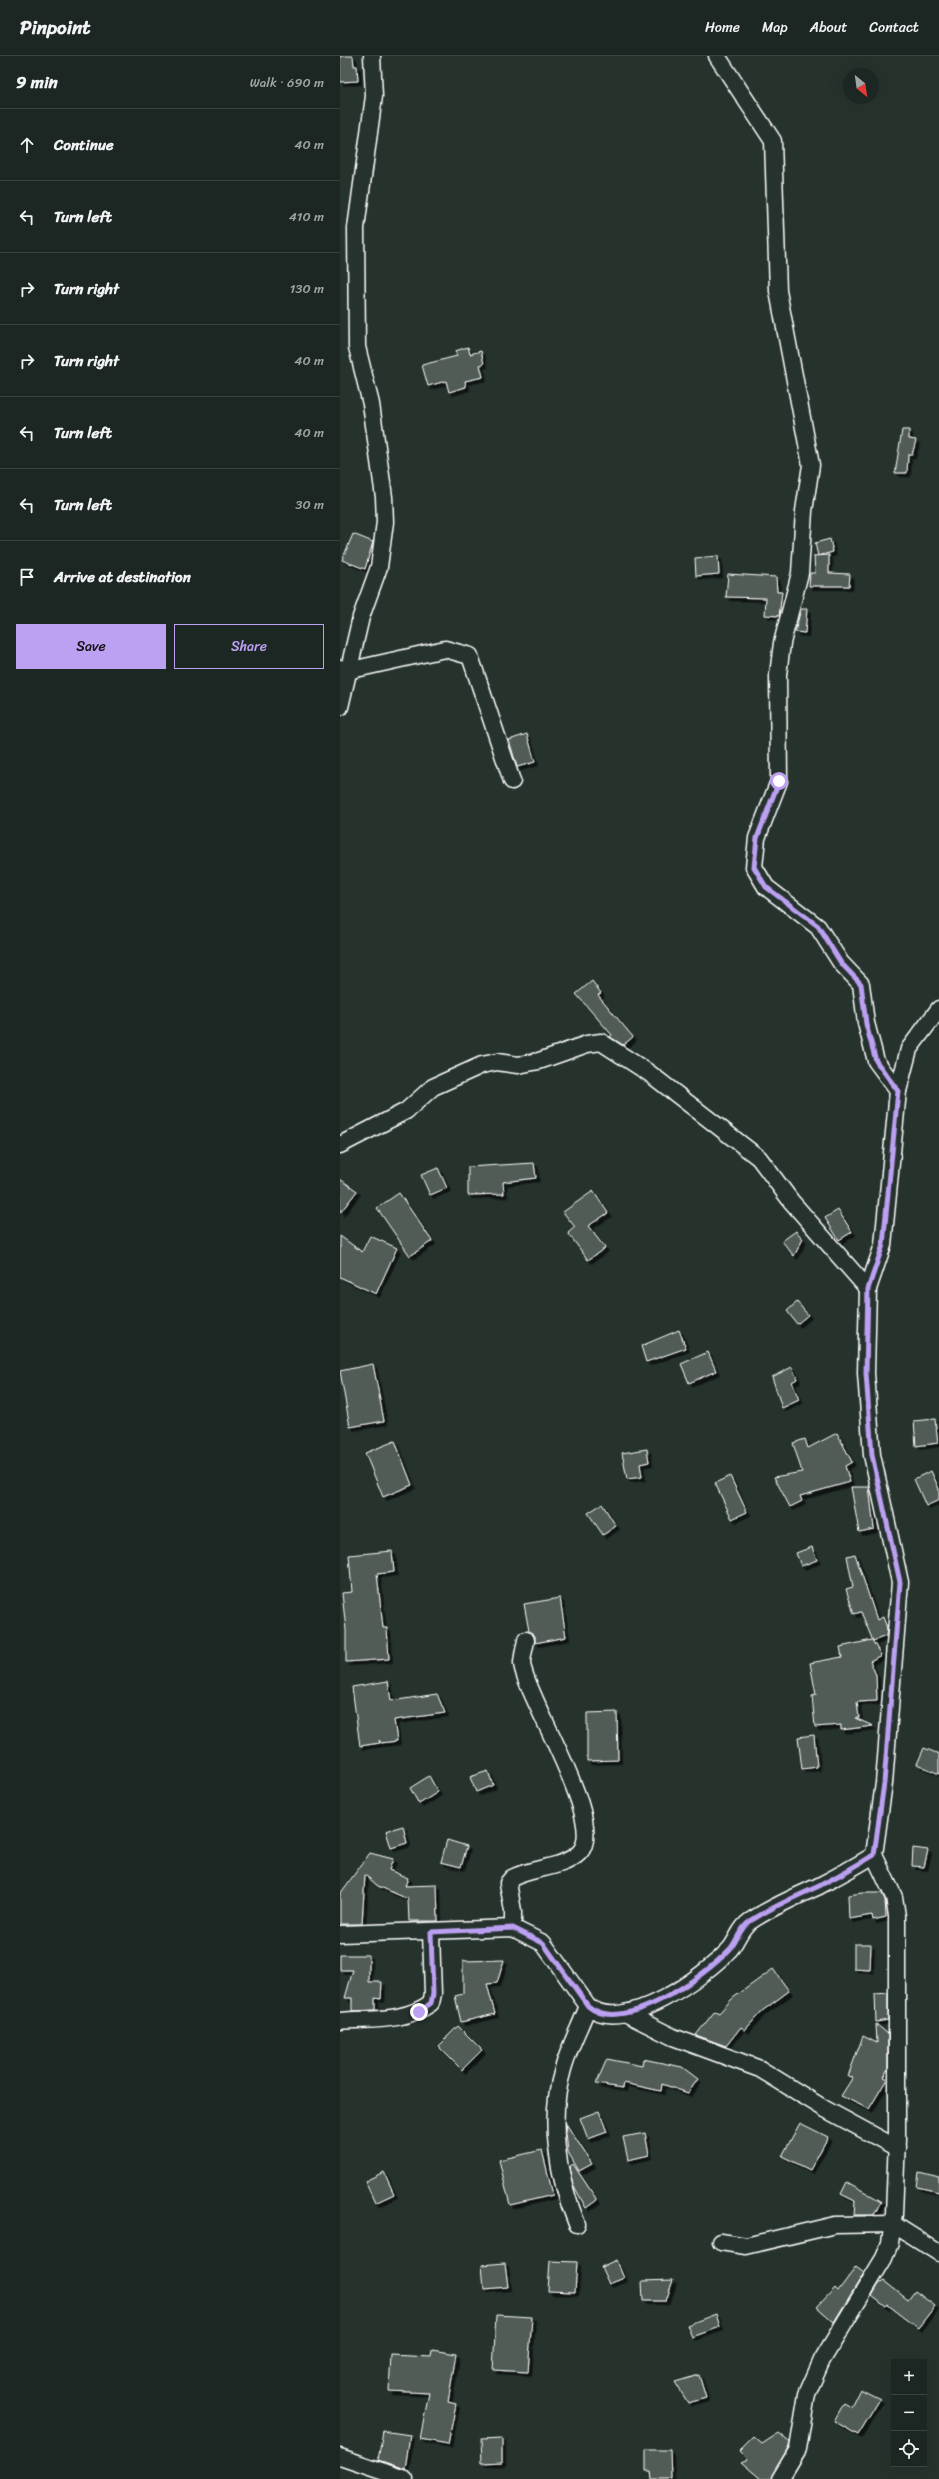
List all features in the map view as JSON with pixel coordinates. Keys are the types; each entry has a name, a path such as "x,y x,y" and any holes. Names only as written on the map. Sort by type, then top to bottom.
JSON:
{"street":[{"path":"340,707 344,669 379,567 385,522 384,497 371,404 357,347 356,228 374,96 372,56"},
{"path":"717,56 773,141 778,291 811,465 804,511 800,573 782,642 778,675 779,781 757,838 754,867 766,887 818,926 841,963 861,984 866,1024 876,1061 898,1091"},
{"path":"344,669 445,649 470,656 512,781"},
{"path":"780,2479 798,2449 807,2394 822,2360 884,2258 893,2224 897,2148 897,1916 894,1897 874,1855 884,1783 900,1582 872,1455 866,1373 868,1289 883,1245 898,1091 909,1049 939,1009"},
{"path":"340,1145 406,1111 433,1087 482,1065 497,1062 518,1065 539,1061 587,1044 602,1042 667,1087 759,1158 791,1201 868,1289"},
{"path":"513,1928 513,1911 508,1883 512,1878 569,1860 579,1854 585,1847 586,1833 583,1816 569,1772 533,1694 522,1664 526,1640"},
{"path":"340,1934 513,1928 543,1943 588,2006 596,2013 608,2015 625,2013 654,2003 688,1985 730,1949 747,1923 780,1903 829,1880 874,1855"},
{"path":"340,2021 387,2020 419,2012 431,2003 433,1994 431,1932"},
{"path":"577,2224 568,2202 557,2152 556,2104 563,2068 588,2006"},
{"path":"625,2013 673,2037 760,2069 825,2109 897,2148"},
{"path":"721,2242 746,2246 835,2225 893,2224 939,2253"},
{"path":"340,2457 405,2479"}],"building":[{"path":"340,56 353,56 354,66 357,66 358,81 340,82"},
{"path":"468,347 470,354 481,351 484,364 480,365 483,377 465,381 466,387 449,392 446,381 428,386 422,365 457,356 455,351"},
{"path":"902,430 909,430 909,439 916,440 912,455 908,455 907,473 895,473"},
{"path":"353,534 373,542 365,569 342,560"},
{"path":"830,539 833,552 818,556 815,543"},
{"path":"829,555 829,573 850,574 849,586 809,586 810,573 815,573 814,556"},
{"path":"718,556 719,574 696,576 695,558"},
{"path":"728,574 776,577 777,592 782,592 779,616 765,615 766,598 726,597"},
{"path":"801,609 807,609 805,633 795,632"},
{"path":"527,734 535,762 517,767 509,740"},
{"path":"592,981 601,993 598,995 633,1037 623,1045 610,1037 612,1035 576,994"},
{"path":"534,1163 536,1178 503,1182 504,1194 468,1195 468,1167"},
{"path":"438,1168 447,1188 430,1195 421,1175"},
{"path":"340,1179 357,1191 340,1213"},
{"path":"593,1191 608,1213 588,1226 605,1248 588,1260 568,1233 575,1227 563,1212"},
{"path":"399,1193 432,1241 410,1256 377,1208"},
{"path":"838,1210 852,1232 839,1240 825,1218"},
{"path":"796,1231 803,1239 794,1256 782,1241"},
{"path":"340,1236 362,1252 370,1236 397,1248 376,1294 340,1277"},
{"path":"797,1302 808,1315 797,1324 787,1311"},
{"path":"679,1330 686,1348 646,1362 641,1346"},
{"path":"708,1352 716,1371 689,1383 681,1364"},
{"path":"373,1364 384,1421 350,1427 340,1371"},
{"path":"792,1367 797,1379 792,1382 799,1400 782,1408 772,1377"},
{"path":"935,1419 938,1443 916,1446 914,1421"},
{"path":"837,1433 852,1462 845,1466 850,1482 800,1496 802,1501 790,1507 774,1477 802,1472 793,1443 805,1439 808,1448"},
{"path":"395,1441 412,1485 383,1497 365,1453"},
{"path":"647,1449 649,1462 640,1464 642,1477 627,1479 622,1453"},
{"path":"931,1471 939,1489 939,1500 926,1506 914,1479"},
{"path":"730,1476 747,1512 732,1519 715,1483"},
{"path":"851,1487 869,1487 874,1529 859,1532"},
{"path":"602,1504 616,1526 603,1535 588,1513"},
{"path":"812,1547 817,1560 801,1566 796,1553"},
{"path":"392,1551 394,1572 377,1574 383,1628 387,1628 389,1659 346,1662 346,1630 342,1593 352,1592 349,1555"},
{"path":"855,1554 877,1620 883,1617 887,1628 886,1636 873,1641 861,1612 854,1614 846,1589 853,1587 847,1556"},
{"path":"560,1598 566,1637 535,1643 535,1636 529,1631 524,1604"},
{"path":"872,1640 881,1655 870,1661 876,1675 877,1701 857,1702 859,1718 855,1718 873,1726 841,1730 841,1725 815,1727 812,1696 816,1695 810,1663 842,1657 840,1647"},
{"path":"388,1681 391,1701 437,1694 445,1713 394,1720 397,1741 381,1743 379,1740 380,1743 360,1746 352,1687"},
{"path":"617,1712 618,1760 587,1761 587,1713"},
{"path":"814,1735 817,1767 802,1769 798,1737"},
{"path":"924,1748 939,1754 939,1774 917,1764"},
{"path":"488,1771 493,1785 476,1792 470,1777"},
{"path":"429,1776 438,1792 419,1804 410,1788"},
{"path":"403,1826 407,1843 391,1848 386,1831"},
{"path":"447,1840 467,1846 461,1867 441,1862"},
{"path":"913,1848 928,1850 924,1867 912,1866"},
{"path":"370,1853 393,1859 389,1870 408,1878 405,1886 437,1885 438,1921 409,1921 408,1899 378,1886 365,1875 362,1924 340,1924 340,1894"},
{"path":"882,1893 885,1900 886,1917 873,1920 872,1915 849,1919 848,1895"},
{"path":"854,1944 871,1944 870,1970 854,1969"},
{"path":"340,1955 369,1955 369,1982 382,1982 381,1999 375,1998 375,2010 352,2011 352,1998 345,1998 353,1970 340,1970"},
{"path":"504,1960 497,1983 487,1984 495,2014 461,2022 455,1996 463,1994 463,1961"},
{"path":"773,1969 789,1991 762,2011 745,2030 741,2027 726,2046 696,2035 715,2011 719,2013 733,1998"},
{"path":"888,1993 888,2020 876,2022 875,1994"},
{"path":"876,2024 888,2034 888,2069 883,2077 887,2079 869,2109 841,2096 853,2077 848,2076 863,2036 877,2043"},
{"path":"458,2026 482,2050 462,2070 438,2046"},
{"path":"607,2059 642,2066 643,2059 682,2067 698,2079 688,2093 662,2084 661,2091 624,2083 623,2088 596,2084"},
{"path":"599,2111 607,2132 588,2139 580,2118"},
{"path":"565,2122 592,2164 579,2171 568,2152"},
{"path":"800,2123 828,2137 810,2170 782,2156"},
{"path":"645,2133 649,2155 628,2160 623,2137"},
{"path":"542,2150 553,2195 510,2205 499,2160"},
{"path":"573,2164 597,2200 586,2208 573,2184 569,2167"},
{"path":"384,2172 394,2194 375,2203 365,2181"},
{"path":"919,2172 939,2177 939,2192 917,2187"},
{"path":"847,2182 881,2201 874,2215 854,2215 855,2201 841,2194"},
{"path":"616,2260 624,2278 609,2284 601,2267"},
{"path":"550,2261 577,2262 575,2292 548,2291"},
{"path":"505,2263 508,2287 484,2289 482,2265"},
{"path":"856,2267 864,2273 834,2322 817,2307 835,2288 838,2291"},
{"path":"673,2280 666,2301 643,2301 642,2281"},
{"path":"884,2281 908,2300 915,2291 935,2306 918,2328 888,2305 886,2307 872,2296 879,2284"},
{"path":"716,2314 720,2327 692,2337 687,2325"},
{"path":"496,2315 532,2317 528,2372 493,2370"},
{"path":"432,2350 456,2354 448,2402 456,2404 448,2444 420,2439 429,2393 389,2391 391,2355 431,2357"},
{"path":"699,2375 706,2398 688,2403 675,2382"},
{"path":"860,2389 880,2399 858,2435 834,2421 844,2403 851,2407"},
{"path":"383,2431 410,2435 405,2469 378,2460"},
{"path":"779,2433 790,2442 789,2446 771,2479 761,2479 741,2462 748,2459 740,2451 754,2437 762,2444"},
{"path":"502,2438 502,2462 482,2463 481,2439"},
{"path":"646,2450 670,2450 671,2479 652,2479 651,2471 646,2471"}],"route":[{"path":"419,2012 431,2003 433,1994 431,1932 513,1928 526,1933 543,1943 560,1963 588,2006 596,2013 608,2015 625,2013 654,2003 688,1985 730,1949 747,1923 780,1903 818,1886 874,1855 884,1783 889,1728 892,1660 900,1582 885,1521 872,1455 866,1373 868,1289 883,1245 898,1091 876,1061 866,1024 861,984 841,963 818,926 766,887 754,867 757,838 779,781"}]}
